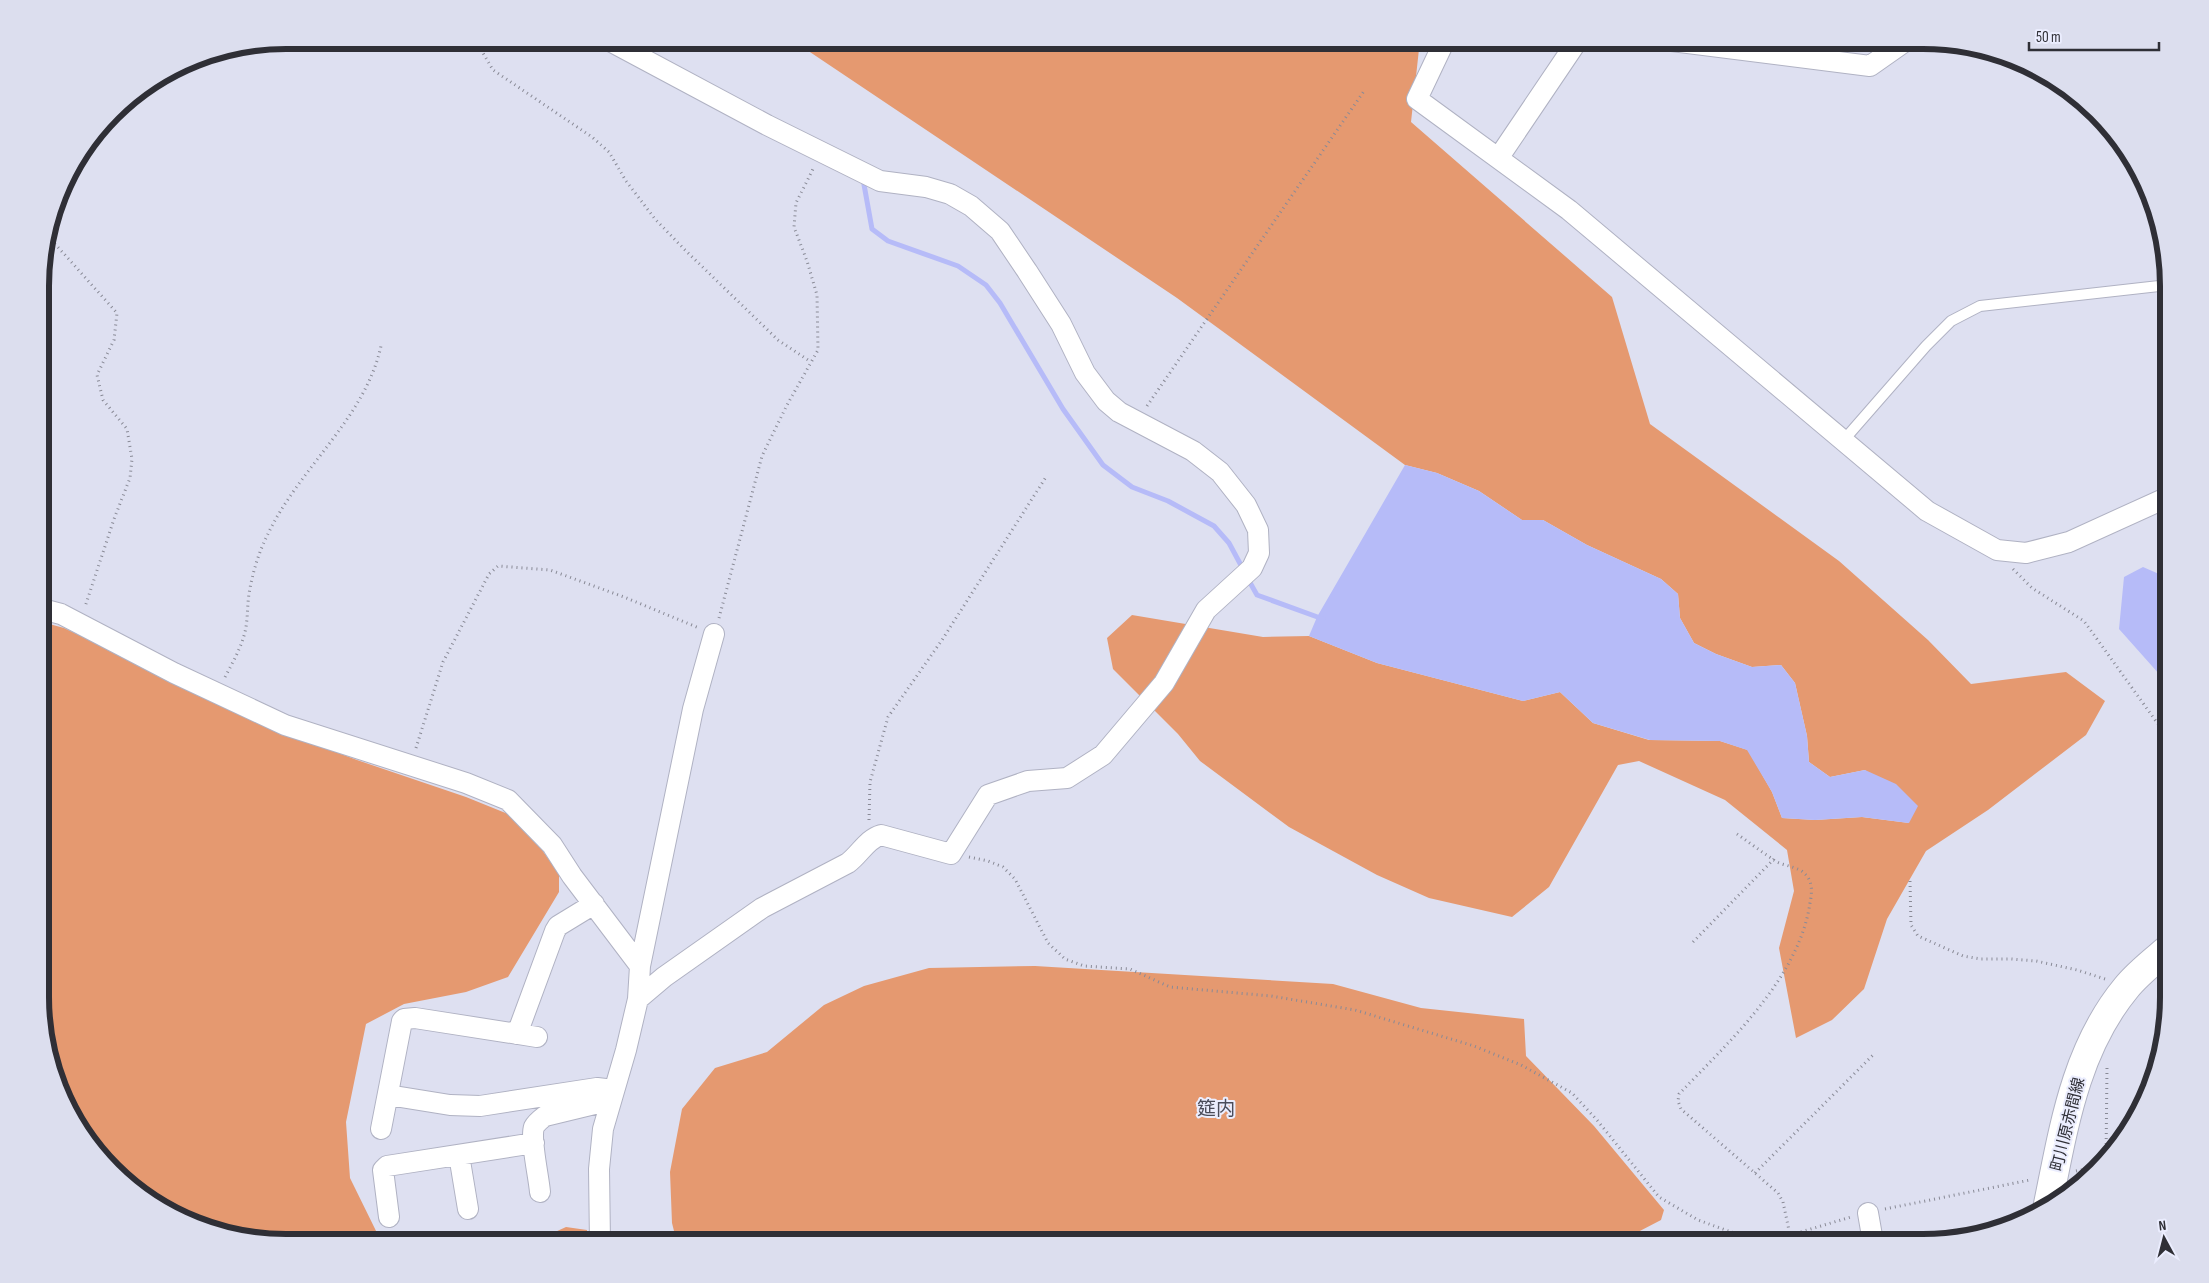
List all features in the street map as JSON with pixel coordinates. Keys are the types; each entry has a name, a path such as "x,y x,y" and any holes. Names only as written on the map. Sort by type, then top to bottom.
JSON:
{"main road":[{"name":"町川原赤間線","path":"2049,1197 2070,1100 2082,1066 2100,1027 2127,988 2160,957"}],"street":[{"path":"625,49 822,153 880,181 926,187 950,194 971,206 1000,232 1022,263 1061,324 1085,373 1100,394 1119,412 1193,451 1220,472 1246,505 1258,530 1259,553 1252,568 1206,610 1164,683 1103,755 1067,778 1028,781 988,795 951,854 881,835 871,838 860,854 848,863 762,908 664,977 638,999"},
{"path":"1441,49 1416,99 1499,157 1569,210 1927,512 1997,550 2026,553 2069,542 2160,501"},
{"path":"1499,157 1572,49"},
{"path":"1735,49 1870,66 1894,49"},
{"path":"49,611 61,614 174,673 285,725 466,783 508,800 552,844 640,966"},
{"path":"600,1234 600,1169 603,1129 626,1050 638,999 640,966 693,709 714,634"},
{"path":"517,1034 555,931 558,926 594,904"},
{"path":"382,1129 404,1018 415,1018 537,1037"},
{"path":"388,1094 450,1105 480,1106 597,1088 612,1095"},
{"path":"540,1192 534,1127 545,1116 612,1095"},
{"path":"390,1217 383,1170 387,1166 534,1143"},
{"path":"459,1155 468,1209"},
{"path":"1868,1213 1872,1234"}],"lane":[{"path":"1843,440 1926,346 1951,321 1980,306 2160,286"}],"path":[{"path":"485,49 483,53 493,70 592,137 609,152 626,181 655,219 778,340 811,362"},
{"path":"1136,421 1364,92"},
{"path":"411,766 443,662 489,574 498,566 550,570 624,597 714,634 740,545 762,456 818,350 817,295 794,227 796,203 822,153"},
{"path":"53,241 118,313 114,340 97,376 103,400 127,429 132,458 130,478 114,518 79,623"},
{"path":"217,693 236,656 245,632 249,594 255,567 266,537 279,512 324,452 368,385 377,366 381,346"},
{"path":"871,838 868,809 870,782 888,717 942,640 1046,477"},
{"path":"1997,550 2015,572 2032,588 2084,622 2160,726"},
{"path":"1737,834 1774,859 1805,873 1810,882 1812,894 1809,914 1801,936 1784,969 1760,1009 1679,1094 1678,1101 1681,1109 1778,1193 1783,1202 1790,1234"},
{"path":"951,854 988,861 1004,867 1015,879 1048,943 1065,960 1084,966 1130,969 1170,987 1271,996 1355,1010 1474,1046 1521,1065 1572,1093 1597,1120 1659,1198 1698,1220 1731,1232 1743,1234"},
{"path":"1693,942 1774,859"},
{"path":"1910,881 1911,925 1918,936 1963,956 1982,960 2011,959 2036,961 2077,970 2127,988"},
{"path":"1755,1173 1875,1053"},
{"path":"2106,1147 2107,1062"},
{"path":"1793,1234 1839,1219 2054,1175"}],"shaded area":[{"path":"805,49 1419,49 1411,122 1612,297 1650,424 1839,561 1928,640 1971,684 2066,672 2105,701 2086,735 1988,810 1926,851 1887,919 1864,989 1832,1020 1796,1038 1779,948 1794,891 1787,850 1725,800 1639,761 1618,765 1549,887 1512,917 1429,898 1377,875 1289,827 1200,761 1178,734 1113,669 1107,638 1132,615 1263,637 1309,636 1377,663 1523,701 1560,692 1593,723 1649,740 1720,741 1748,750 1772,792 1782,818 1815,820 1862,817 1909,823 1865,770 1830,777 1809,762 1807,736 1795,683 1781,665 1752,667 1716,654 1694,643 1680,618 1678,594 1661,579 1587,545 1543,520 1522,520 1479,491 1437,473 1405,465 1177,298"},
{"path":"49,624 64,628 283,732 357,760 466,797 508,814 542,850 559,873 559,892 508,977 466,992 404,1004 366,1024 346,1122 350,1178 378,1234 270,1234 224,1226 181,1210 142,1185 118,1165 98,1141 73,1102 57,1059 49,1013"},
{"path":"1035,966 1333,984 1421,1008 1524,1019 1526,1056 1594,1126 1664,1210 1661,1220 1636,1234 675,1234 672,1223 670,1172 682,1109 715,1068 767,1052 824,1005 864,986 929,968"},
{"path":"566,1227 587,1230 587,1234 551,1234"}],"water":[{"path":"1405,465 1437,473 1479,491 1522,520 1543,520 1587,545 1661,579 1678,594 1680,618 1694,643 1716,654 1752,667 1781,665 1795,683 1807,736 1809,762 1830,777 1865,770 1896,784 1918,806 1909,823 1862,817 1815,820 1782,818 1772,792 1747,750 1720,741 1650,740 1593,723 1560,692 1523,701 1377,663 1309,636 1317,617"},
{"path":"2143,567 2160,574 2160,675 2119,629 2124,577"}],"waterway":[{"path":"863,179 872,229 888,241 958,266 986,285 1000,303 1063,409 1103,465 1132,487 1168,501 1214,526 1229,543 1243,569"},
{"path":"1248,579 1257,595 1323,619"}],"district":[{"name":"筵内","path":"1216,1108"}]}
